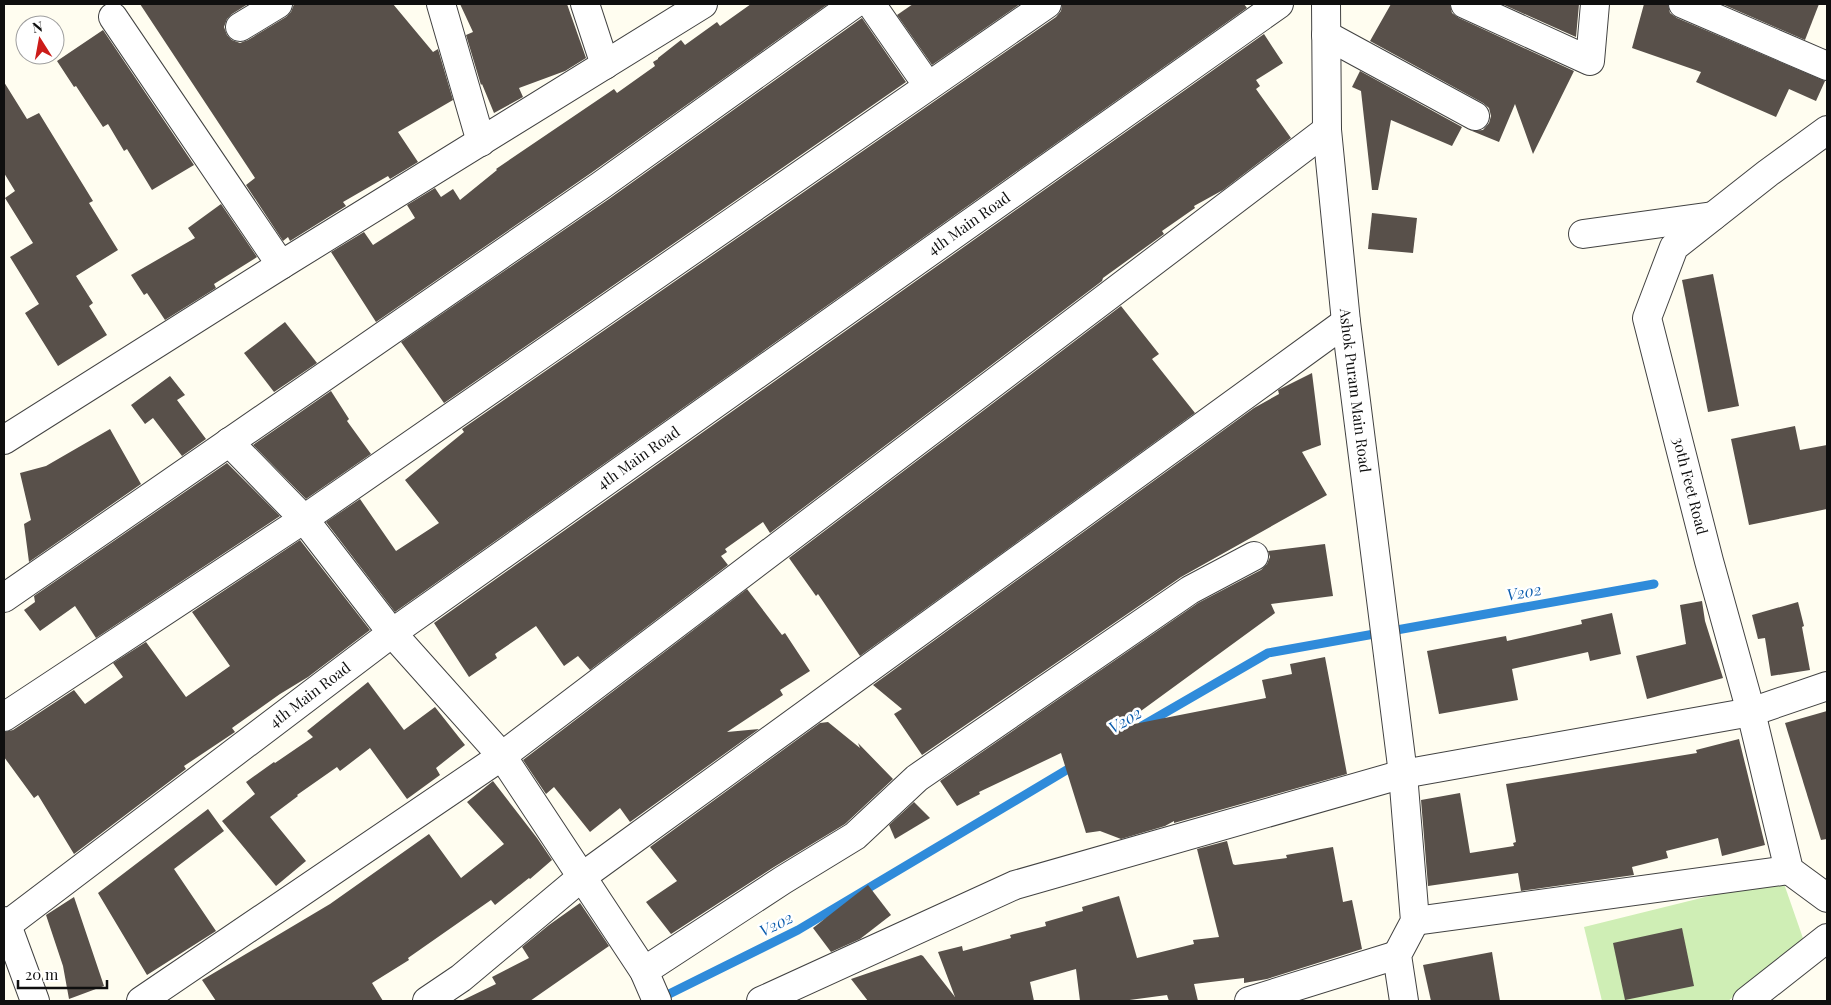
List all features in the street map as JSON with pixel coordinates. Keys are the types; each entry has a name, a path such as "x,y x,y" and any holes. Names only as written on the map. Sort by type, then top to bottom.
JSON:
{"street":[{"path":"240,27 278,4"},
{"path":"441,4 481,142"},
{"path":"586,4 605,65"},
{"path":"4,440 281,265 703,4"},
{"path":"4,598 600,186 854,4"},
{"path":"871,4 928,86"},
{"path":"4,717 304,519 1047,4"},
{"name":"4th Main Road","path":"5,924 392,633 1279,4"},
{"name":"Ashok Puram Main Road","path":"1326,4 1327,130 1346,322 1403,774 1415,922"},
{"path":"1465,4 1590,61 1595,4"},
{"path":"1683,4 1827,66"},
{"path":"113,17 281,265"},
{"path":"1326,35 1476,116"},
{"path":"141,1001 502,756 1327,130"},
{"name":"30th Feet Road","path":"1789,870 1751,712 1709,561 1647,318 1674,247 1768,173 1827,130"},
{"path":"1582,234 1714,216"},
{"path":"427,1001 461,978 583,876 1346,322"},
{"path":"229,442 304,519 392,633 502,756 644,971 657,1001"},
{"path":"644,971 783,880 855,836 917,778 1190,590 1254,556"},
{"path":"761,1001 1015,885 1403,774 1751,712 1827,686"},
{"path":"1404,1001 1397,954 1415,922 1789,870 1827,898"},
{"path":"5,924 35,1001"},
{"path":"1747,1001 1827,938"},
{"path":"1249,1001 1397,954"}],"green space":[{"path":"1782,878 1805,944 1728,1001 1602,1001 1584,927"}],"building":[{"path":"140,4 248,4 232,14 227,19 224,27 227,35 232,40 240,43 286,17 291,12 294,4 393,4 433,52 438,49 453,100 398,132 418,162 390,179 388,176 343,202 346,206 290,241 288,237 283,241 246,185 255,178"},
{"path":"460,4 567,4 586,58 565,71 519,88 523,97 494,113 481,85 466,35 473,32"},
{"path":"751,4 828,4 591,173 376,322 331,252 364,232 373,245 415,218 407,205 435,188 441,197 453,189 460,200 496,169 614,89 617,93 655,66 653,62 681,40 685,45 717,22 720,26"},
{"path":"913,4 1020,4 932,65 897,15"},
{"path":"1062,4 1244,4 1247,8 395,612 326,522 360,499 396,551 439,523 405,480 464,432 462,429 1056,17 1061,11"},
{"path":"1391,4 1450,4 1452,13 1459,18 1574,71 1533,154 1515,104 1499,142 1472,131 1483,130 1489,123 1491,116 1489,108 1370,41"},
{"path":"1502,4 1579,4 1576,37"},
{"path":"1644,4 1668,4 1670,13 1677,18 1825,81 1816,101 1789,89 1776,117 1696,82 1701,72 1632,48"},
{"path":"1722,4 1819,4 1805,40"},
{"path":"862,18 906,82 444,403 401,342 609,199"},
{"path":"103,30 194,165 152,190 127,149 124,151 108,124 103,127 60,65 65,65 65,56"},
{"path":"1264,34 1283,63 1256,80 1260,86 1256,89 1291,138 1223,190 1194,206 1195,208 1162,231 1164,234 1103,278 1102,281 770,533 763,522 725,549 727,552 721,556 728,565 590,670 578,656 564,666 536,626 495,654 497,658 469,677 434,623"},
{"path":"1360,71 1462,127 1452,146 1391,120 1378,190 1372,190 1361,91 1352,87"},
{"path":"4,82 27,119 39,113 93,201 89,203 118,250 76,276 93,303 89,306 107,335 58,366 25,313 39,304 10,257 33,243 5,198 15,191 4,173"},
{"path":"221,204 257,257 214,284 216,288 165,320 147,293 144,295 131,275 195,238 188,228"},
{"path":"1372,213 1417,218 1413,253 1368,249"},
{"path":"1713,274 1739,406 1708,412 1682,280"},
{"path":"1121,306 1159,354 1152,359 1195,413 860,656 818,594 816,596 789,558"},
{"path":"285,322 317,363 274,392 244,353"},
{"path":"1312,373 1321,445 1302,452 1327,495 1181,577 922,755 894,714 902,709 873,685 1254,408 1279,394 1278,390"},
{"path":"170,376 185,395 177,400 206,439 182,456 153,418 145,424 131,405"},
{"path":"331,391 349,419 347,421 371,454 306,499 253,445"},
{"path":"1795,426 1800,450 1827,445 1827,509 1749,525 1731,439"},
{"path":"110,429 141,484 29,562 24,524 31,520 20,473 46,466"},
{"path":"227,463 280,516 96,638 75,606 40,631 24,610 35,602 34,596"},
{"path":"300,540 370,630 308,677 232,728 235,732 184,766 186,769 74,854 38,795 34,798 4,757 4,732 13,730 74,690 85,704 123,677 113,663 146,642 186,697 230,666 192,612"},
{"path":"1325,544 1333,596 1271,604 1275,613 1119,727 1266,698 1262,680 1292,674 1290,664 1325,657 1347,774 1174,823 1174,821 1165,826 1121,839 1100,831 1086,833 1061,753 979,792 980,794 957,806 940,781 1198,603 1261,570 1267,564 1270,557 1268,551"},
{"path":"747,589 782,635 785,633 810,671 780,690 783,695 727,732 759,729 630,822 620,808 590,832 554,787 546,794 523,760"},
{"path":"1702,601 1705,621 1723,678 1647,699 1636,656 1686,644 1680,605"},
{"path":"1798,602 1804,626 1802,627 1810,670 1771,676 1765,638 1758,639 1752,615"},
{"path":"1612,613 1621,654 1590,661 1588,652 1512,669 1518,700 1439,714 1427,651 1506,636 1507,641 1582,624 1581,620"},
{"path":"368,682 404,730 435,707 465,745 436,768 440,775 407,799 370,748 340,771 337,767 297,795 270,817 306,861 276,886 222,821 255,794 246,782 313,737 307,731"},
{"path":"1827,711 1827,839 1821,840 1785,723"},
{"path":"828,722 860,748 858,743 893,779 845,824 774,867 671,934 646,902 677,881 650,847 820,723"},
{"path":"1739,739 1765,845 1722,856 1718,838 1666,851 1668,858 1632,867 1634,875 1521,891 1518,873 1428,886 1421,800 1460,793 1470,853 1514,846 1513,843 1516,842 1506,784 1697,753 1696,750"},
{"path":"493,781 552,860 495,905 491,900 408,958 409,960 372,983 383,1001 216,1001 202,980 330,904 429,834 461,878 504,844 467,802"},
{"path":"914,802 930,818 895,839 889,825"},
{"path":"208,809 224,831 174,869 216,931 147,975 98,893"},
{"path":"1227,841 1233,864 1235,865 1287,858 1286,855 1333,847 1343,902 1352,900 1362,949 1267,979 1244,983 1244,978 1194,984 1198,1001 1169,1001 1167,995 1122,1001 1080,1001 1076,969 1030,982 1034,1001 868,1001 851,979 921,955 955,997 938,952 962,946 963,951 1011,938 1010,935 1046,926 1045,922 1083,911 1082,907 1119,896 1137,958 1194,944 1193,940 1219,937 1197,849"},
{"path":"868,885 891,915 860,939 831,952 813,928"},
{"path":"74,897 104,986 69,999 63,966 46,915"},
{"path":"580,903 609,946 530,1001 461,1001 496,984 492,977 529,958 522,947"},
{"path":"1682,928 1694,986 1625,1000 1613,943"},
{"path":"1492,952 1500,1001 1431,1001 1423,965"}],"waterway":[{"name":"V202","path":"1142,726 1268,653 1654,584"},
{"name":"V202","path":"659,999 798,930 1075,765"}]}
